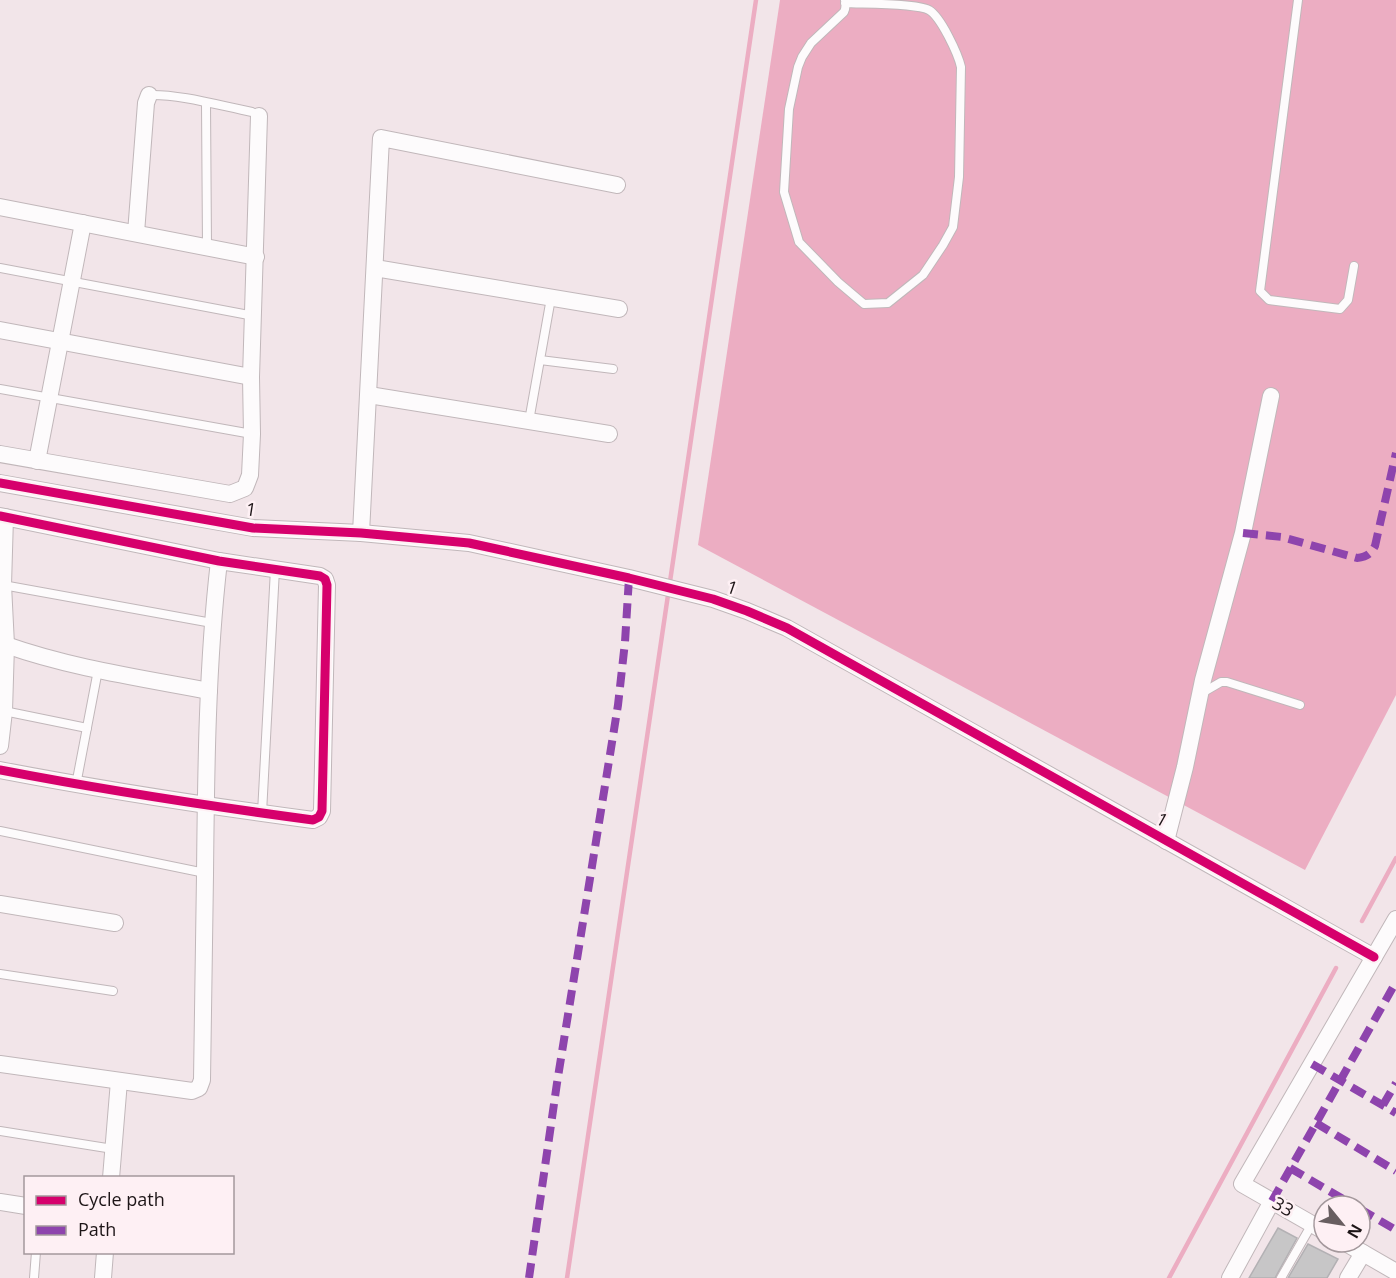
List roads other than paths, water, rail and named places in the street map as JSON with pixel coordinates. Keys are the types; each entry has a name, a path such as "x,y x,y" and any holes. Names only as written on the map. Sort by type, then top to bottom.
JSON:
{"street":[{"path":"136,233 146,103 149,95"},
{"path":"0,454 230,494 245,488 249,475 252,434 251,377 259,116"},
{"path":"362,533 381,138 617,185"},
{"path":"0,207 256,256"},
{"path":"37,461 83,223"},
{"path":"375,268 619,309"},
{"path":"0,330 251,377"},
{"path":"369,394 609,434"},
{"path":"1166,841 1185,767 1200,694 1243,533 1272,396"},
{"name":"1","path":"0,483 253,528 362,533 469,543 712,598 786,628 1374,957"},
{"path":"0,746 4,711 3,517 219,561 320,576 325,579 327,585 322,811 319,817 313,820 205,805 76,785 0,770"},
{"path":"0,1064 192,1091 199,1088 202,1080 205,805 209,691 212,622 219,561"},
{"path":"3,645 98,670 209,691"},
{"path":"0,904 114,923"},
{"path":"1374,957 1396,919"},
{"name":"33","path":"1312,1224 1242,1184 1374,957"},
{"path":"111,1176 119,1081"},
{"path":"1230,1278 1272,1201"},
{"path":"0,1202 24,1206"},
{"path":"103,1278 105,1254"},
{"path":"1348,1278 1362,1254"},
{"path":"1365,1254 1396,1272"}],"lane":[{"path":"1298,0 1260,291 1269,300 1340,309 1348,300 1354,266"},
{"path":"845,1 927,9 938,19 959,59 962,76 959,177 953,227 923,275 888,303 864,304 838,282 799,242 784,192 789,109 801,57 811,43 844,12 845,1"},
{"path":"149,95 206,103 252,112 259,116"},
{"path":"206,103 207,247"},
{"path":"0,268 254,316"},
{"path":"529,421 551,298"},
{"path":"540,360 613,369"},
{"path":"0,389 252,434"},
{"path":"262,813 275,569"},
{"path":"3,585 212,622"},
{"path":"76,785 98,670"},
{"path":"1200,694 1221,682 1227,682 1300,705"},
{"path":"4,711 87,728"},
{"path":"0,831 205,873"},
{"path":"0,974 113,991"},
{"path":"0,1131 113,1149"},
{"path":"1281,1278 1312,1235"},
{"path":"34,1278 36,1254"}],"waterway":[{"path":"567,1278 756,0"},
{"path":"1362,921 1396,858"},
{"path":"1169,1278 1336,968"}]}
